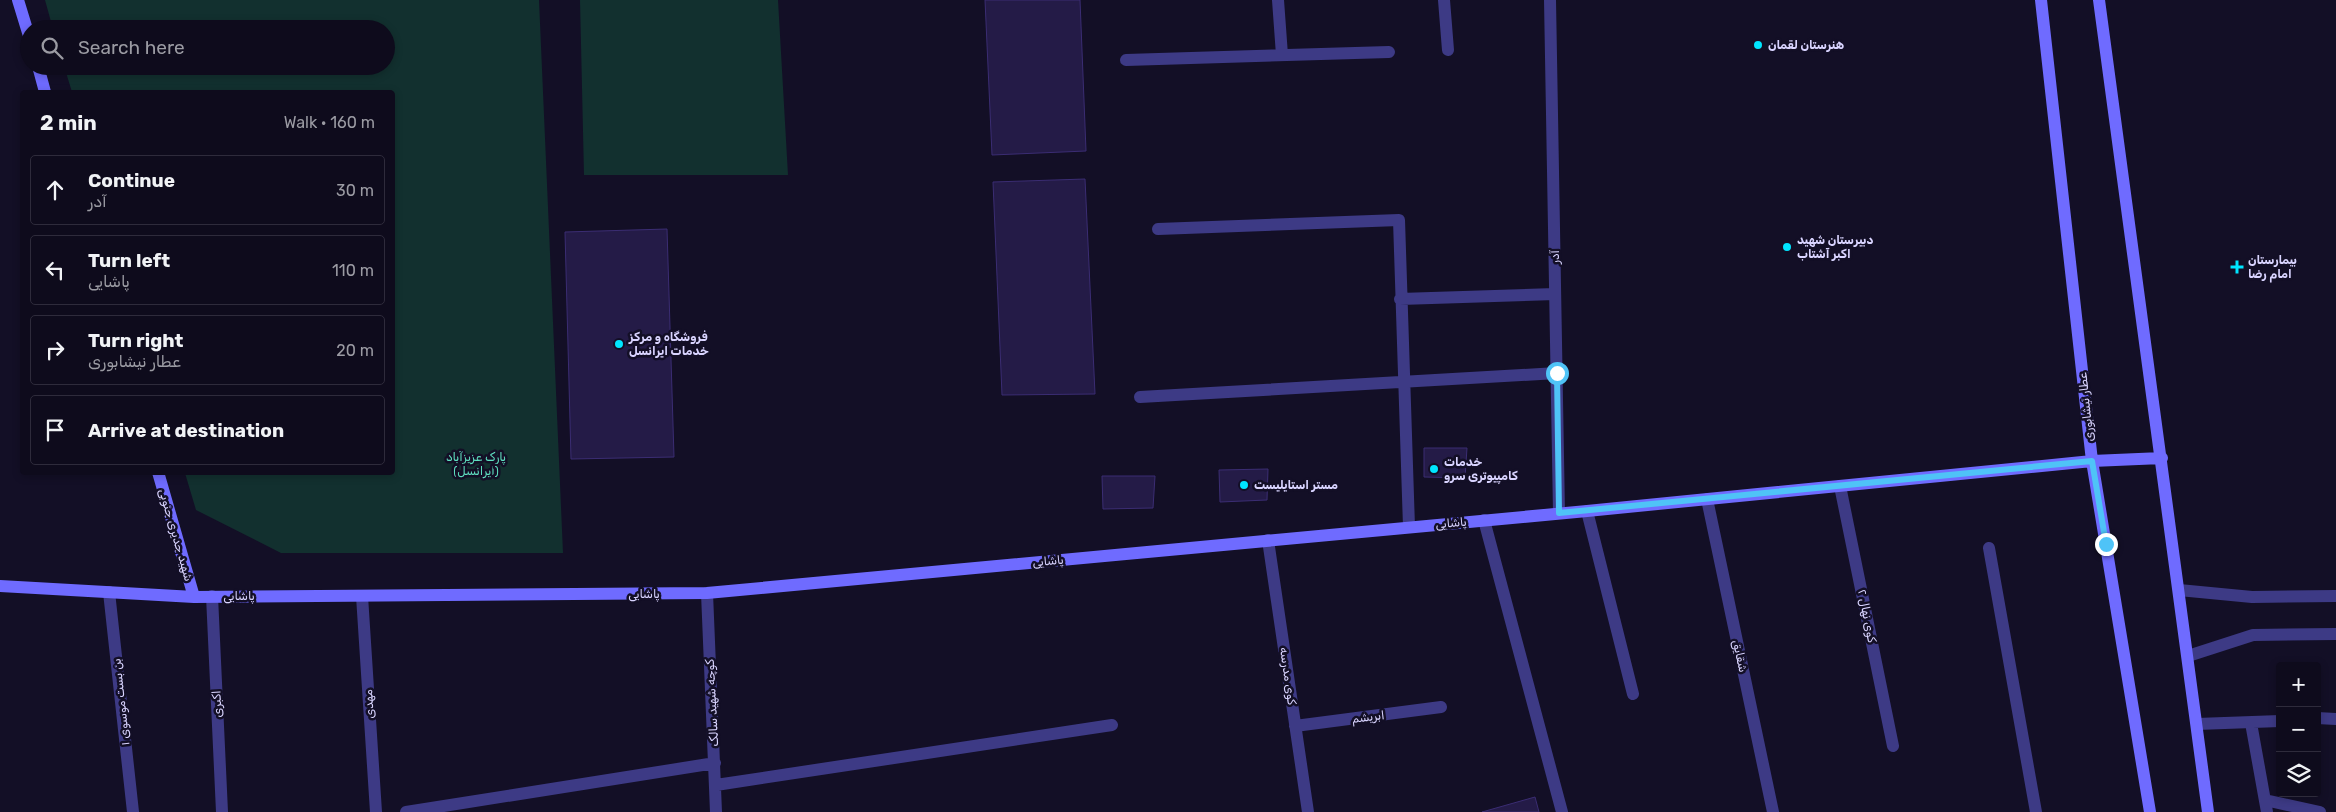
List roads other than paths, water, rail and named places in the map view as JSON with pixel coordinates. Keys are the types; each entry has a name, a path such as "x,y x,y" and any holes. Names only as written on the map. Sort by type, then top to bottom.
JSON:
{"main road":[{"path":"18,0 24,20"},
{"name":"عطار نیشابوری","path":"2041,0 2092,461 2150,812"},
{"path":"2100,0 2208,812"},
{"path":"40,75 44,90"},
{"name":"پاشایی","path":"0,586 194,597 707,593 1587,511 2092,461 2162,458"},
{"name":"شهید جدیری جنوبی","path":"159,475 194,597"}],"street":[{"path":"1278,0 1282,55"},
{"path":"1444,0 1448,50"},
{"name":"آدر","path":"1550,0 1559,513"},
{"path":"1126,60 1389,52"},
{"path":"1158,229 1398,220 1409,527"},
{"path":"1400,299 1555,294"},
{"path":"1140,397 1557,373"},
{"name":"کوی نهال ۲","path":"1840,486 1893,746"},
{"name":"شقایق","path":"1707,499 1773,812"},
{"path":"1587,511 1633,694"},
{"path":"1484,520 1562,812"},
{"name":"کوی مدرسه","path":"1268,540 1308,812"},
{"path":"1989,548 2036,812"},
{"path":"2179,590 2252,597 2336,596"},
{"name":"بن بست موسوی ۱","path":"109,592 133,812"},
{"name":"کوچه شهید سالک","path":"707,593 716,812"},
{"name":"اکبری","path":"212,596 222,812"},
{"name":"مهدی","path":"362,596 376,812"},
{"path":"2188,656 2253,635 2336,634"},
{"name":"ابریشم","path":"1296,726 1441,707"},
{"path":"2321,718 2336,719"},
{"path":"2197,724 2276,721"},
{"path":"2252,723 2266,806 2320,812"},
{"path":"716,785 1112,724"},
{"path":"406,812 715,763"}],"place":[{"name":"هنرستان لقمان","path":"1758,45"},
{"name":"دبیرستان شهید اکبر آشتاب","path":"1787,247"},
{"name":"بیمارستان امام رضا","path":"2237,267"},
{"name":"فروشگاه و مرکز خدمات ایرانسل","path":"619,344"},
{"name":"خدمات کامپیوتری سرو","path":"1434,469"},
{"name":"مستر استایلیست","path":"1244,485"}],"park label":[{"name":"پارک عزیزآباد (ایرانسل)","path":"476,464"}]}
